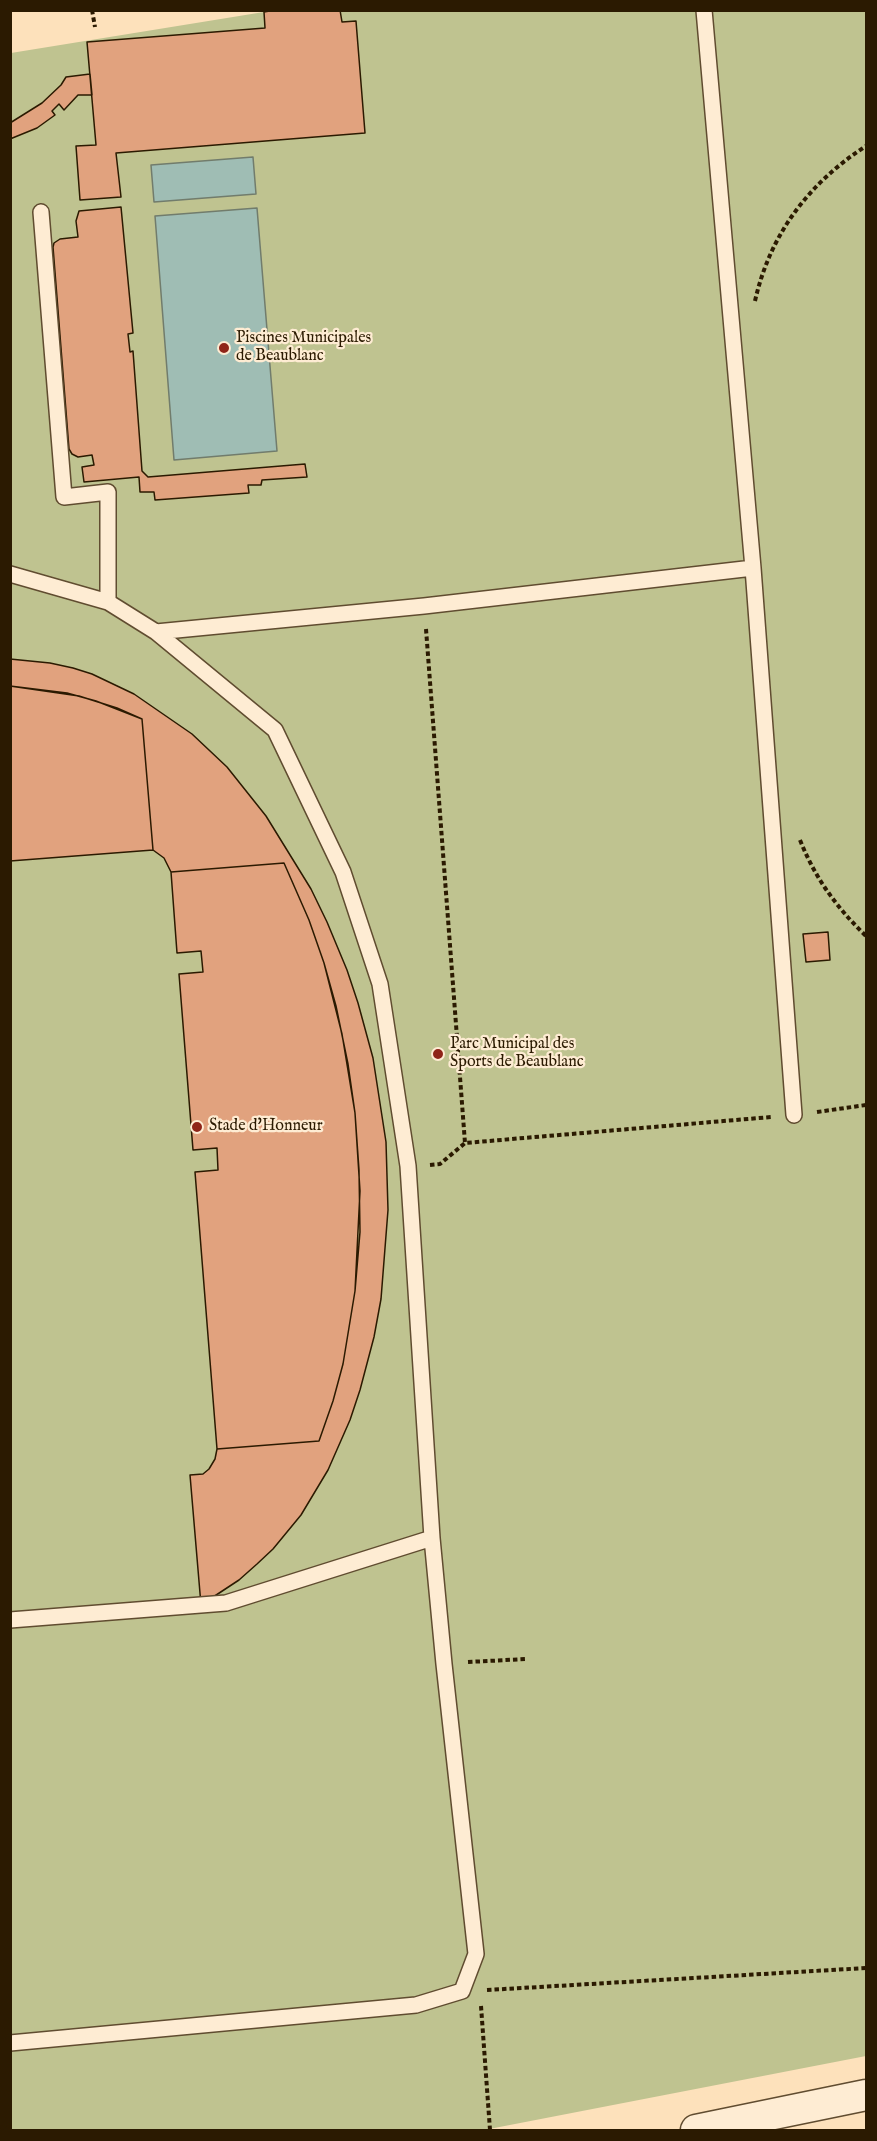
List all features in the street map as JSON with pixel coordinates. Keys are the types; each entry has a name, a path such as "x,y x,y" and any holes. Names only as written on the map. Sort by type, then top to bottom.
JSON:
{"street":[{"path":"696,2130 867,2095"}],"lane":[{"path":"704,10 753,568 794,1115"},
{"path":"41,212 64,497 108,492 108,602"},
{"path":"156,632 424,606 753,568"},
{"path":"10,574 108,602 156,632 275,730 343,872 380,984 408,1166 432,1538 476,1954 462,1991 416,2005 10,2043"},
{"path":"10,1620 226,1603 432,1538"}],"path":[{"path":"92,10 95,27"},
{"path":"754,307 765,267 782,230 793,213 835,168 867,146"},
{"path":"424,606 465,1143"},
{"path":"799,838 807,858 827,893 867,936"},
{"path":"408,1166 440,1164 465,1143 794,1115 867,1105"},
{"path":"444,1664 527,1659"},
{"path":"462,1991 867,1968"},
{"path":"479,1990 490,2130"}],"green space":[{"name":"Parc Municipal des Sports de Beaublanc","path":"270,11 866,11 866,2056 484,2130 11,2130 11,53"}],"water":[{"path":"253,157 256,194 154,202 151,165"},
{"path":"257,208 277,451 174,460 155,216"}],"building":[{"path":"340,10 342,22 356,21 365,133 116,153 121,197 80,200 76,146 96,145 87,42 265,28 264,12"},
{"path":"90,74 92,95 78,95 64,110 59,104 52,111 55,115 37,128 10,139 10,123 42,103 66,77"},
{"path":"121,207 133,333 128,334 130,352 133,351 142,471 148,477 305,464 307,477 262,480 261,485 248,485 249,493 155,500 154,492 140,492 139,477 84,482 82,467 94,465 92,455 78,457 69,449 53,247 54,243 60,239 78,237 76,221 79,211"},
{"path":"10,659 73,668 92,674 134,694 192,734 227,767 266,816 311,889 347,970 373,1058 386,1142 388,1210 381,1299 360,1390 350,1420 328,1470 301,1515 273,1549 257,1564 239,1580 201,1605 190,1475 203,1474 209,1469 215,1459 217,1449 319,1441 343,1364 355,1291 360,1191 355,1113 342,1034 324,963 309,920 284,863 171,872 164,858 153,850 142,719 96,701 67,693 10,686"},
{"path":"10,686 79,696 142,719 153,850 10,861"},
{"path":"284,863 309,920 324,963 348,1064 355,1113 359,1170 360,1232 355,1291 343,1364 319,1441 217,1449 195,1172 218,1170 217,1148 193,1150 179,974 203,972 201,951 177,953 171,872"},
{"path":"828,932 830,960 806,962 803,934"}],"place":[{"name":"Piscines Municipales de Beaublanc","path":"224,348"},
{"name":"Parc Municipal des Sports de Beaublanc","path":"438,1054"},
{"name":"Stade d'Honneur","path":"197,1127"}]}
